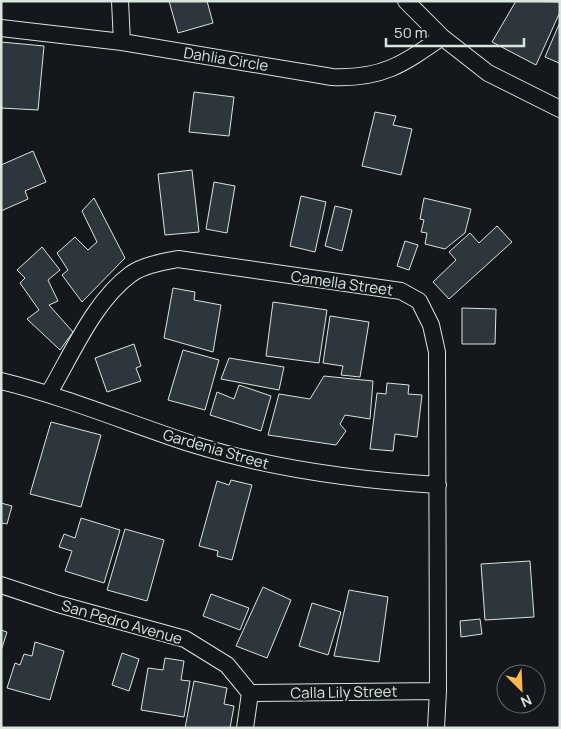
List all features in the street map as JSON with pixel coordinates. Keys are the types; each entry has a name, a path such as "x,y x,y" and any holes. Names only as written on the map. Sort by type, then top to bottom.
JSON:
{"street":[{"path":"120,1 122,42"},
{"path":"406,1 442,37 488,73 560,109"},
{"name":"Dahlia Circle","path":"1,28 122,42 332,77 359,78 394,68 442,37"},
{"name":"Camella Street","path":"49,393 105,298 132,273 154,264 178,259 401,291 419,301 431,324 436,352 438,485 438,691 436,728"},
{"name":"Gardenia Street","path":"1,381 49,393 193,444 278,467 373,481 438,485"},
{"name":"San Pedro Avenue","path":"1,585 58,604 185,639 226,665 250,693"},
{"name":"Calla Lily Street","path":"250,693 438,691"},
{"path":"245,728 250,693"}],"building":[{"path":"169,1 207,1 213,23 178,33"},
{"path":"516,1 560,2 560,12 536,65 492,42"},
{"path":"560,22 560,66 559,63 545,57"},
{"path":"1,42 44,46 38,110 1,108"},
{"path":"194,92 234,97 229,136 189,132"},
{"path":"375,112 396,116 393,125 412,129 401,175 362,166"},
{"path":"33,151 46,182 25,191 28,199 1,211 1,165"},
{"path":"192,170 199,232 165,235 158,174"},
{"path":"214,182 235,186 227,233 206,229"},
{"path":"301,196 326,202 315,252 290,246"},
{"path":"94,198 125,258 82,302 62,275 68,270 57,253 75,237 88,250 97,242 82,211"},
{"path":"424,198 471,209 465,233 445,249 425,244 427,233 421,232 424,220 420,219"},
{"path":"335,206 352,210 342,251 325,246"},
{"path":"497,226 512,242 449,299 433,282 456,260 449,252 470,233 479,243"},
{"path":"405,241 418,245 409,270 397,266"},
{"path":"42,247 60,270 48,280 58,301 49,305 73,332 60,350 27,319 39,310 20,283 25,278 17,270"},
{"path":"173,288 195,292 194,300 221,305 213,352 164,338"},
{"path":"273,302 327,310 319,363 266,356"},
{"path":"462,308 496,309 495,344 462,344"},
{"path":"330,316 369,322 360,377 341,375 343,366 323,363"},
{"path":"134,344 141,366 136,368 141,381 107,392 95,358"},
{"path":"183,350 219,360 205,410 168,400"},
{"path":"229,358 284,367 279,390 221,379"},
{"path":"324,376 373,381 370,419 345,415 340,424 346,431 336,445 268,435 279,394 310,399"},
{"path":"387,383 409,385 408,394 422,395 417,437 395,434 393,451 370,449 377,393 386,394"},
{"path":"239,385 271,396 261,431 210,415 217,392 234,399"},
{"path":"51,422 101,435 81,507 30,494"},
{"path":"231,480 252,485 232,560 217,556 218,551 199,546 217,481 229,485"},
{"path":"1,503 12,506 7,524 1,523"},
{"path":"81,518 120,530 104,583 65,571 72,551 59,547 64,534 75,538"},
{"path":"125,529 164,540 147,601 107,590"},
{"path":"530,561 534,617 485,620 481,564"},
{"path":"263,587 291,600 267,658 236,646"},
{"path":"349,590 388,597 379,662 334,656"},
{"path":"211,594 249,608 240,630 203,616"},
{"path":"312,603 341,612 328,655 299,646"},
{"path":"480,619 482,634 461,637 460,621"},
{"path":"1,630 7,632 1,651"},
{"path":"35,642 64,651 50,700 7,688 15,663 20,665 24,654 32,656"},
{"path":"122,653 139,659 129,691 112,685"},
{"path":"165,658 184,661 181,680 190,681 184,717 141,710 148,668 163,670"},
{"path":"194,681 227,688 224,704 234,706 230,728 185,728"}]}
